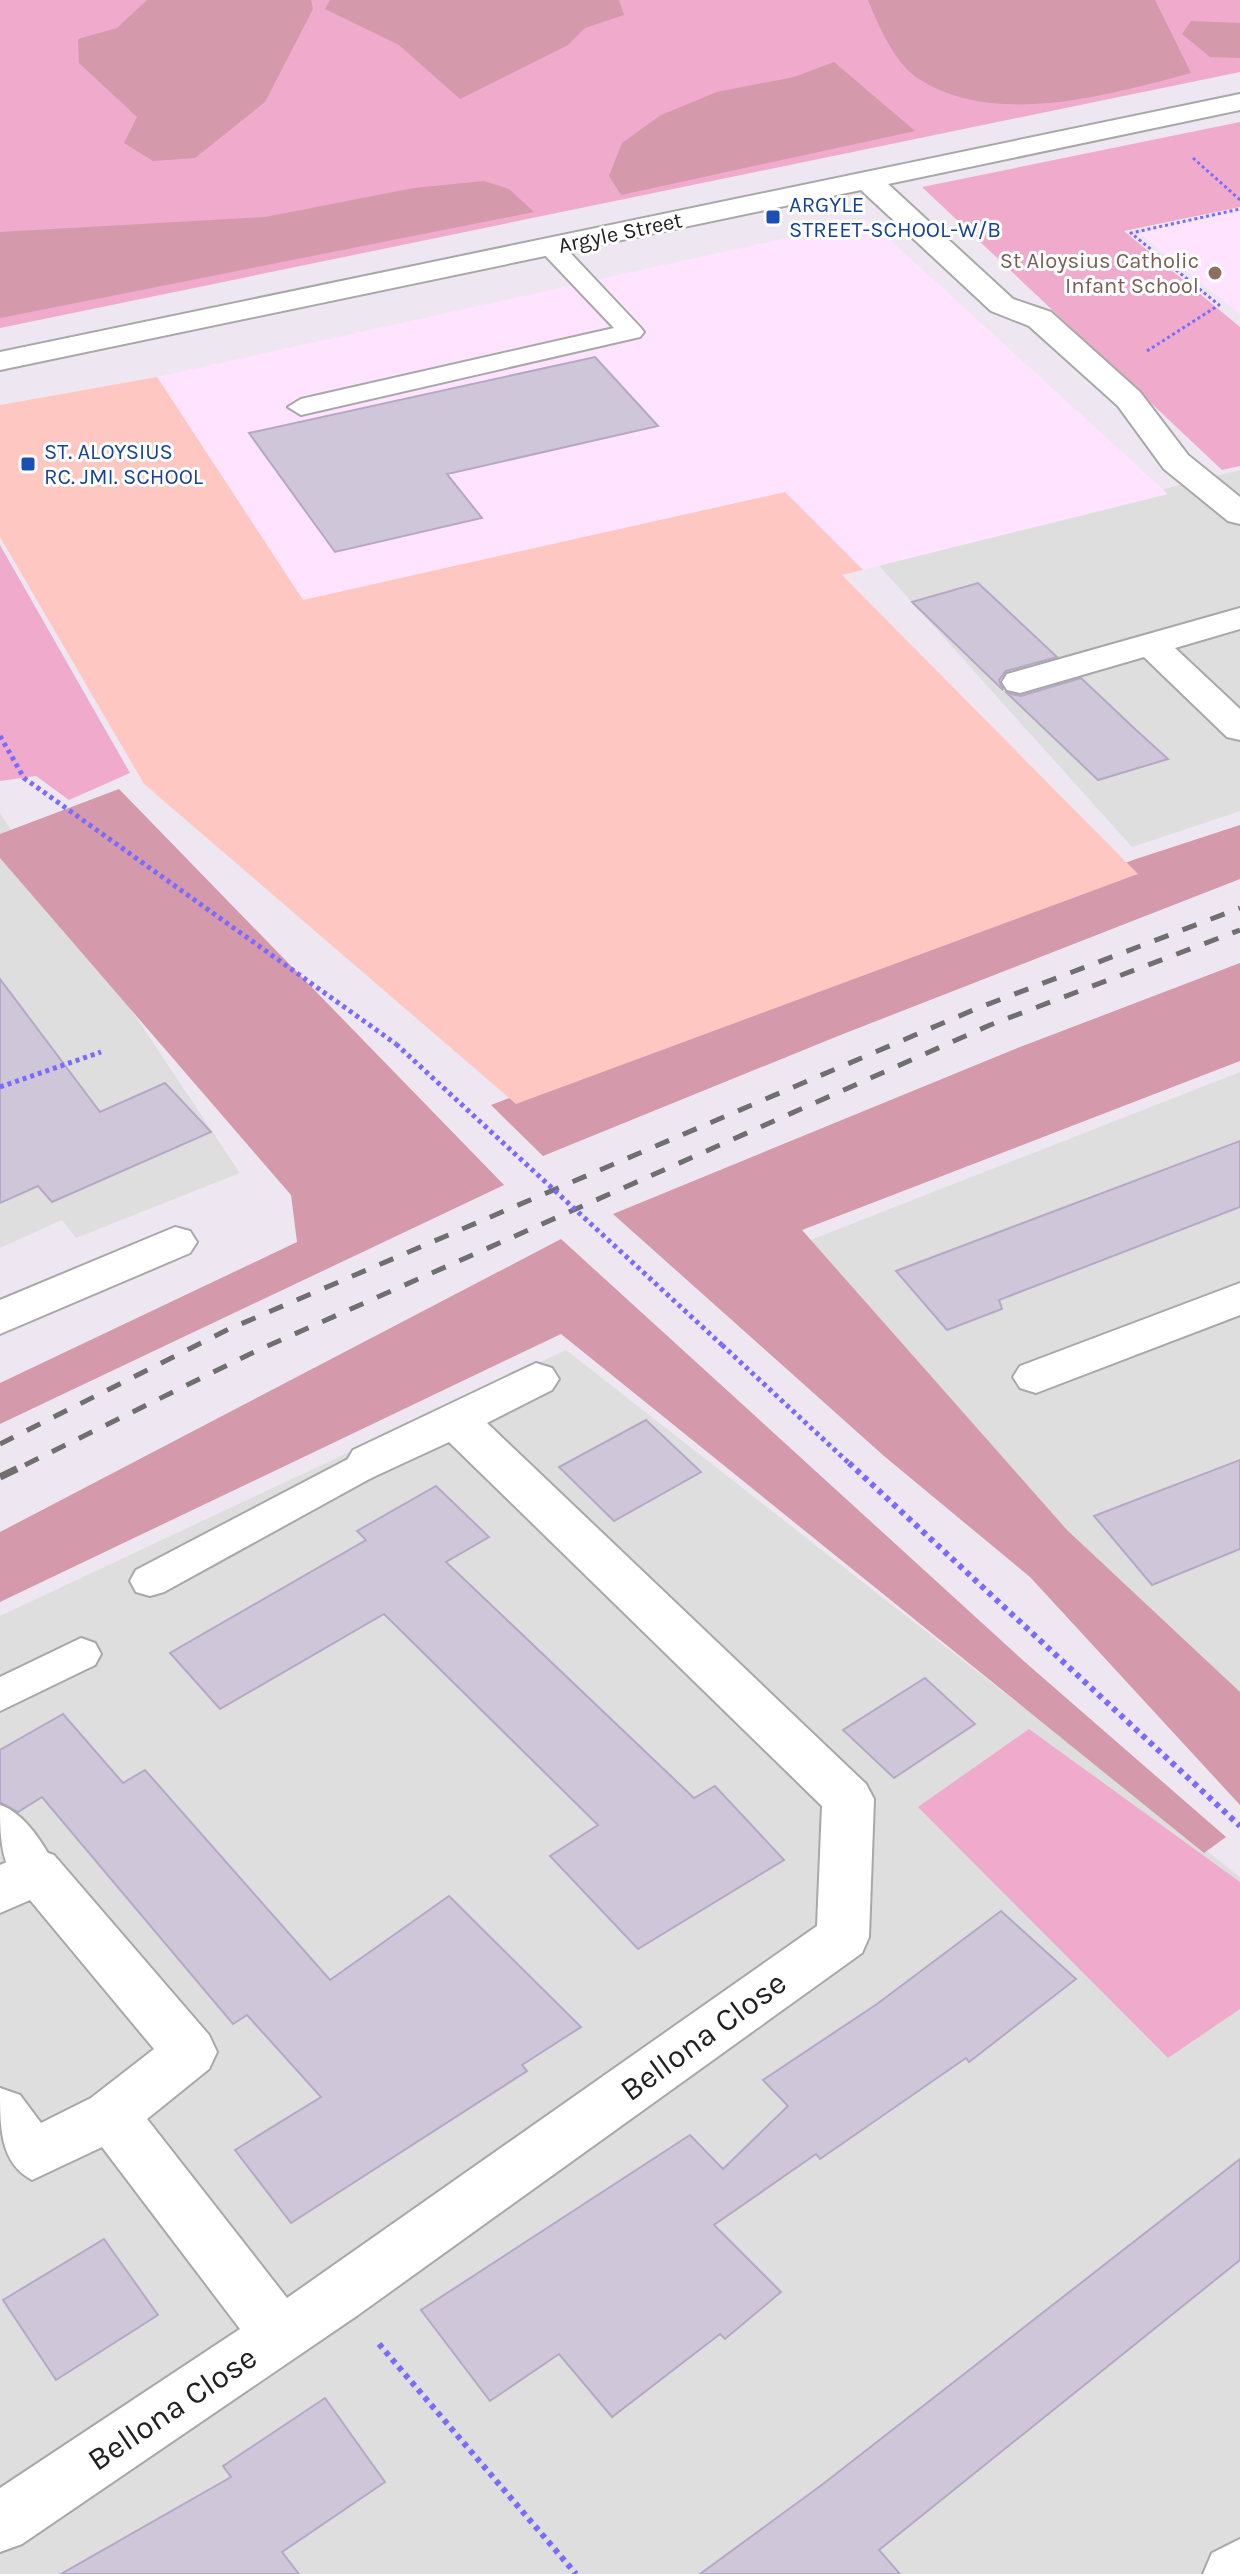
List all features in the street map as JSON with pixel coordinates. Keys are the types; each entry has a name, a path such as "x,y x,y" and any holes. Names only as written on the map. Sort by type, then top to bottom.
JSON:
{"street":[{"name":"Argyle Street","path":"0,361 1240,102"},
{"path":"867,180 1002,305 1040,319 1105,377 1129,399 1176,462 1240,514"},
{"path":"1020,682 1240,618"},
{"path":"1151,645 1240,729"},
{"path":"0,1318 175,1242"},
{"path":"1036,1377 1237,1305"},
{"path":"369,1462 536,1379"},
{"name":"Bellona Close","path":"0,2523 338,2296 843,1937 848,1799 455,1420"},
{"path":"0,2112 32,2155 111,2115 190,2052 18,1880"},
{"path":"111,2115 280,2335"},
{"path":"1234,2574 1240,2569"}],"lane":[{"path":"301,407 631,332 550,246"},
{"path":"150,1581 369,1462"},
{"path":"0,1695 81,1654"},
{"path":"0,1822 18,1880"}],"path":[{"path":"1105,377 1219,305 1131,233 1240,209"},
{"path":"0,736 24,778 396,1044 1240,1826"},
{"path":"0,1087 101,1052"},
{"path":"338,2296 576,2574"}],"shaded area":[{"path":"0,0 1240,0 1240,72 0,328"},
{"path":"147,0 311,0 313,9 265,102 195,158 153,161 124,143 137,117 79,63 78,39 117,28"},
{"path":"330,0 619,0 624,15 585,28 568,45 460,99 399,45 325,9"},
{"path":"868,0 1155,0 1191,73 1088,98 1051,103 980,101 947,93 908,71 888,42"},
{"path":"1191,21 1240,23 1240,58 1210,57 1182,34"},
{"path":"834,62 915,131 621,195 609,176 622,143 661,115 717,92 794,77"},
{"path":"1240,122 1240,207 1124,231 1240,327 1240,466 1222,470 922,187"},
{"path":"484,181 509,189 534,212 0,318 0,232 265,217 414,188"},
{"name":"St Aloysius Catholic Infant School","path":"1240,212 1240,314 1139,233"},
{"path":"868,220 1168,494 842,575 1138,874 144,784 0,537 0,405 157,377"},
{"path":"157,377 303,600 785,492 863,570 842,575 1138,874 516,1104 144,784 0,537 0,405"},
{"path":"1240,470 1240,811 1132,847 875,561"},
{"path":"0,545 130,773 69,800 36,776 0,781"},
{"path":"119,789 504,1185 0,1424 0,1383 297,1242 291,1195 0,858 0,834"},
{"path":"0,813 240,1173 76,1238 62,1220 0,1248"},
{"path":"1240,825 1240,879 838,1036 543,1156 491,1105 1133,860"},
{"path":"1240,963 1240,1061 802,1230 1067,1530 1240,1692 1240,1805 1030,1577 884,1456 613,1214 1015,1049"},
{"path":"1240,1072 1240,1736 739,1268"},
{"path":"561,1239 1026,1663 1226,1837 1204,1853 561,1334 0,1602 0,1532"},
{"path":"566,1350 1240,1877 1240,2574 0,2574 0,1616"},
{"path":"1029,1729 1240,1882 1240,2009 1168,2058 918,1807"}],"building":[{"path":"595,357 658,426 447,474 482,518 335,552 249,433"},
{"path":"978,583 1057,657 1006,671 999,680 1003,690 912,602"},
{"path":"1081,678 1168,759 1098,780 1007,693 1021,696"},
{"path":"0,979 100,1112 165,1083 211,1132 52,1202 38,1186 0,1203"},
{"path":"1240,1141 1240,1207 999,1300 1002,1309 947,1330 896,1271"},
{"path":"646,1420 701,1472 614,1521 559,1467"},
{"path":"1240,1460 1240,1549 1152,1585 1094,1516"},
{"path":"436,1486 489,1537 446,1562 694,1798 715,1786 784,1860 638,1949 550,1856 598,1825 384,1614 220,1709 170,1653 366,1540 357,1531"},
{"path":"925,1678 975,1724 894,1778 843,1730"},
{"path":"63,1714 123,1783 145,1770 330,1980 449,1896 581,2027 522,2065 527,2071 291,2223 235,2150 321,2097 247,2015 233,2024 42,1797 18,1812 0,1802 0,1750"},
{"path":"1001,1911 1076,1979 969,2062 966,2058 820,2159 816,2154 714,2225 781,2292 725,2339 720,2334 612,2417 559,2354 490,2401 421,2310 690,2135 723,2169 788,2106 763,2080 877,2004"},
{"path":"1240,2159 1240,2260 879,2550 900,2574 700,2574 823,2484"},
{"path":"104,2239 158,2315 56,2380 3,2300"},
{"path":"325,2398 385,2482 282,2552 299,2574 61,2574 231,2477 223,2466"}],"railway":[{"path":"0,1444 229,1329 978,1008 1240,908"},
{"path":"25,1465 254,1352 990,1025 1240,930"},
{"path":"0,1477 29,1463"}],"place":[{"name":"ARGYLE STREET-SCHOOL-W/B","path":"773,217"},
{"name":"St Aloysius Catholic Infant School","path":"1215,273"},
{"name":"ST. ALOYSIUS RC. JMI. SCHOOL","path":"28,464"}]}
